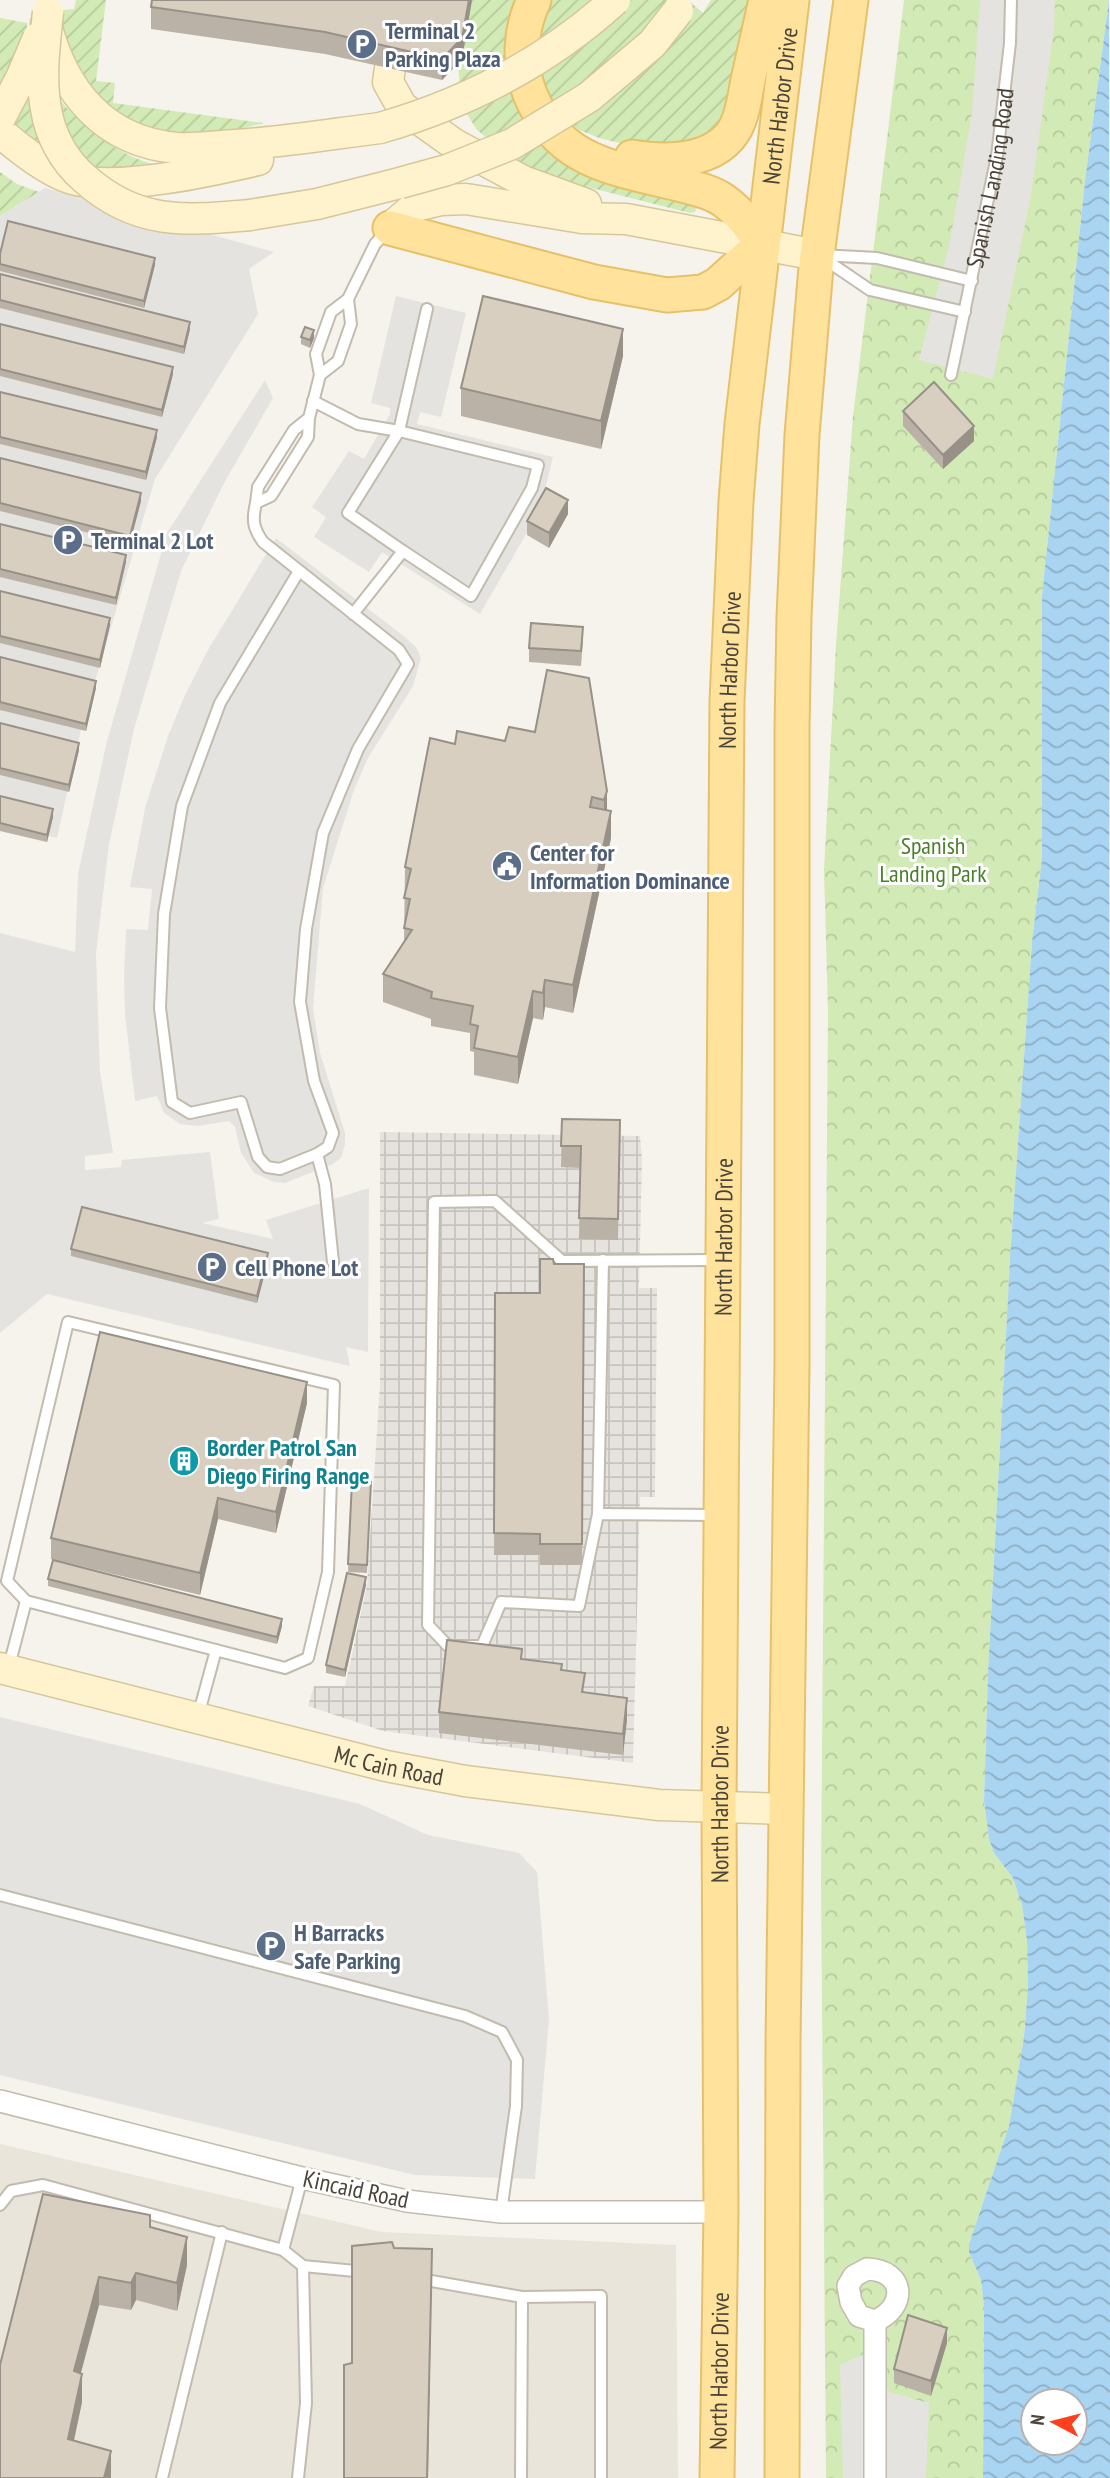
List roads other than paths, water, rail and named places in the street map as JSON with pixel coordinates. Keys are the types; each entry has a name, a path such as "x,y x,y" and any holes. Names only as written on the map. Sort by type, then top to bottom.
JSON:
{"main road":[{"path":"390,228 594,282 667,295 703,292 762,244 752,228 723,200 706,191 592,161 573,150 558,135 533,100 523,71 525,28 534,0"},
{"path":"0,132 39,161 72,179 112,183 151,180 253,153 380,128 445,105 522,69 550,52 615,0"},
{"path":"558,135 602,150 656,161 695,156 716,147 731,135 741,113 766,0"},
{"name":"North Harbor Drive","path":"717,2478 721,2212 719,1807 730,603 742,424 792,0"},
{"path":"782,2478 783,2044 792,1364 793,631 801,446 817,255 851,0"},
{"path":"47,4 46,23 60,65 78,95 103,121 120,132 158,145 253,153"},
{"path":"47,4 44,78 46,110 59,147 73,168 100,193 132,211 200,220 317,204 447,170 512,144 589,97 652,44 682,6"},
{"path":"0,118 21,78 47,4"},
{"path":"390,68 388,82 402,107 454,144 533,185 626,219"},
{"path":"390,228 416,206 441,200 466,199 582,218 626,219"},
{"name":"Spanish Landing Road","path":"626,219 817,255"},
{"name":"Mc Cain Road","path":"4,1670 386,1766 465,1781 659,1805 786,1808"}],"street":[{"name":"Kincaid Road","path":"0,2101 302,2178 407,2201 501,2212 721,2212"},
{"path":"875,2321 875,2478"}],"lane":[{"name":"Spanish Landing Road","path":"817,255 877,258 972,281 997,156 1010,43 1011,0"},
{"path":"299,571 220,703 182,806 164,914 160,1009 172,1102 190,1113 241,1102 258,1157 267,1167 280,1169 328,1147 332,1133 314,1081 300,1002 306,929 323,833 358,749 408,664 399,650 263,542 256,531 253,518 258,487 294,429 309,418 320,375 316,354 331,312 348,299 375,244 390,228"},
{"name":"Spanish Landing Road","path":"817,255 870,290 965,312"},
{"path":"951,374 972,281"},
{"path":"320,375 338,361 343,349 351,324 348,299"},
{"path":"313,401 358,424 399,431 538,464 532,488 471,596 348,513 399,431 427,309"},
{"path":"353,614 403,551"},
{"path":"317,1154 325,1184 333,1262"},
{"path":"603,1260 598,1514 579,1606 501,1602 482,1646 448,1646 428,1625 434,1202 495,1201 562,1261 603,1260 640,1262 723,1260"},
{"path":"68,1322 334,1385 328,1572 308,1658 285,1668 26,1601 7,1581 68,1322"},
{"path":"598,1514 722,1515"},
{"path":"4,1670 26,1601"},
{"path":"198,1718 216,1650"},
{"path":"0,1895 465,2016 502,2032 517,2060 516,2106 501,2212"},
{"path":"283,2250 302,2178"},
{"path":"0,2205 11,2191 43,2185 283,2250 303,2266 381,2274"},
{"path":"162,2478 222,2232"},
{"path":"298,2478 306,2403 303,2266"},
{"path":"407,2277 522,2297 601,2296 601,2478"},
{"path":"521,2478 522,2297"}],"water":[{"path":"1109,0 1110,2478 983,2478 984,2305 981,2280 969,2252 969,2244 1009,2126 1024,2037 1028,1987 1027,1941 1022,1905 1013,1878 994,1853 989,1839 984,1801 988,1673 1010,1258 1032,942 1042,858 1042,596 1085,181"}],"place":[{"name":"Terminal 2 Parking Plaza","path":"362,44"},
{"name":"Terminal 2 Lot","path":"68,540"},
{"name":"Center for Information Dominance","path":"507,866"},
{"name":"Cell Phone Lot","path":"212,1267"},
{"name":"Border Patrol San Diego Firing Range","path":"184,1461"},
{"name":"H Barracks Safe Parking","path":"271,1946"}],"park label":[{"name":"Spanish Landing Park","path":"933,859"}]}
